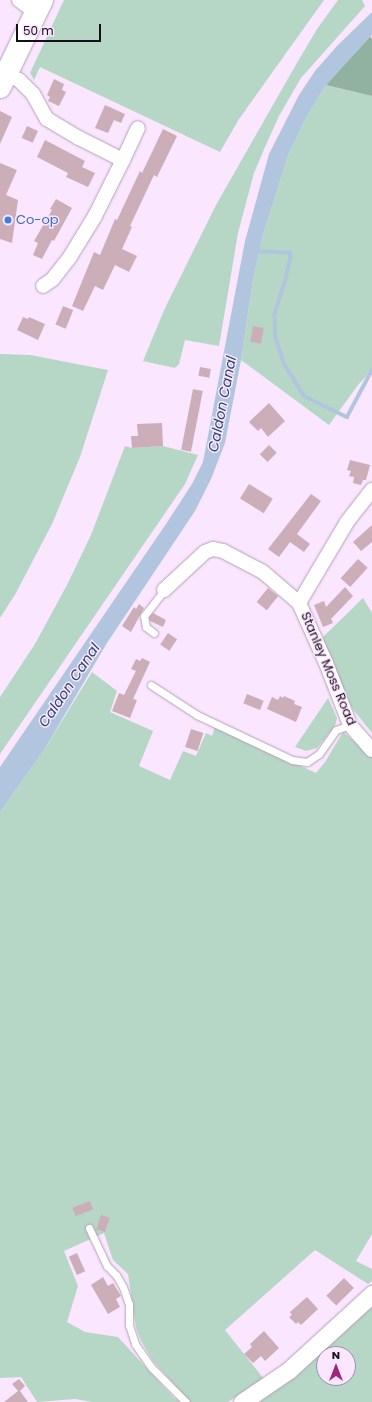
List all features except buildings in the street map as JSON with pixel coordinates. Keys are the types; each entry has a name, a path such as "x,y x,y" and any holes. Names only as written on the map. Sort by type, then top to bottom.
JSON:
{"highway":[{"path":"3,81 32,4"}],"street":[{"path":"3,81 19,80 33,94 47,119 79,138 123,160"},
{"path":"53,285 95,216 138,128"},
{"path":"299,603 347,522 372,490"},
{"name":"Stanley Moss Road","path":"164,590 205,552 214,549 222,551 263,572 299,603 326,663 350,725 372,750"},
{"path":"242,1402 289,1370 372,1294"}],"lane":[{"path":"154,633 146,627 144,616 164,590"},
{"path":"151,685 197,715 292,760 307,762 319,754 336,730 350,725"},
{"path":"89,1228 106,1266 116,1275 123,1287 128,1304 129,1325 135,1344 152,1368 186,1402"}],"green space":[{"path":"64,0 324,0 239,119 220,152 40,67 34,80 30,73"},
{"path":"338,0 362,0 365,6 301,78 279,116 265,147 254,173 238,233 219,346 185,340 179,364 175,368 143,361 165,308 216,205 317,29"},
{"path":"370,36 372,39 372,96 326,85"},
{"path":"326,85 372,96 372,370 358,385 329,425 241,360 253,280 263,235 289,153 305,120"},
{"path":"0,354 30,355 108,370 80,457 52,524 16,593 0,618"},
{"path":"125,446 132,448 163,446 198,455 185,484 0,754 0,697 35,644 67,585 91,535"},
{"path":"363,598 372,613 372,733 352,708 321,639"},
{"path":"92,672 117,691 110,712 153,731 139,766 170,780 183,751 196,756 206,733 212,736 215,727 316,773 325,762 343,732 372,756 372,1234 356,1261 372,1269 372,1281 368,1284 315,1250 225,1330 264,1379 228,1402 190,1402 153,1361 141,1341 136,1328 128,1274 113,1260 104,1233 64,1251 78,1286 67,1322 85,1332 118,1337 174,1398 181,1402 92,1402 75,1399 37,1402 21,1377 0,1378 0,812 44,750"},
{"path":"328,698 337,718 335,726 317,748 306,751 295,747"},
{"path":"372,1306 372,1402 260,1402 316,1355 316,1386 356,1386 356,1346 327,1346"}],"water":[{"name":"Caldon Canal","path":"372,12 372,35 326,85 305,120 289,153 263,235 253,280 241,360 225,443 211,479 195,511 107,643 44,750 0,812 0,767 166,524 192,484 203,462 245,241 269,154 299,95 315,71 337,46"}],"waterway":[{"path":"255,251 290,253 291,257 285,282 275,314 276,338 285,365 304,396 347,417 372,370"}],"place":[{"name":"Co-op","path":"8,220"}]}
